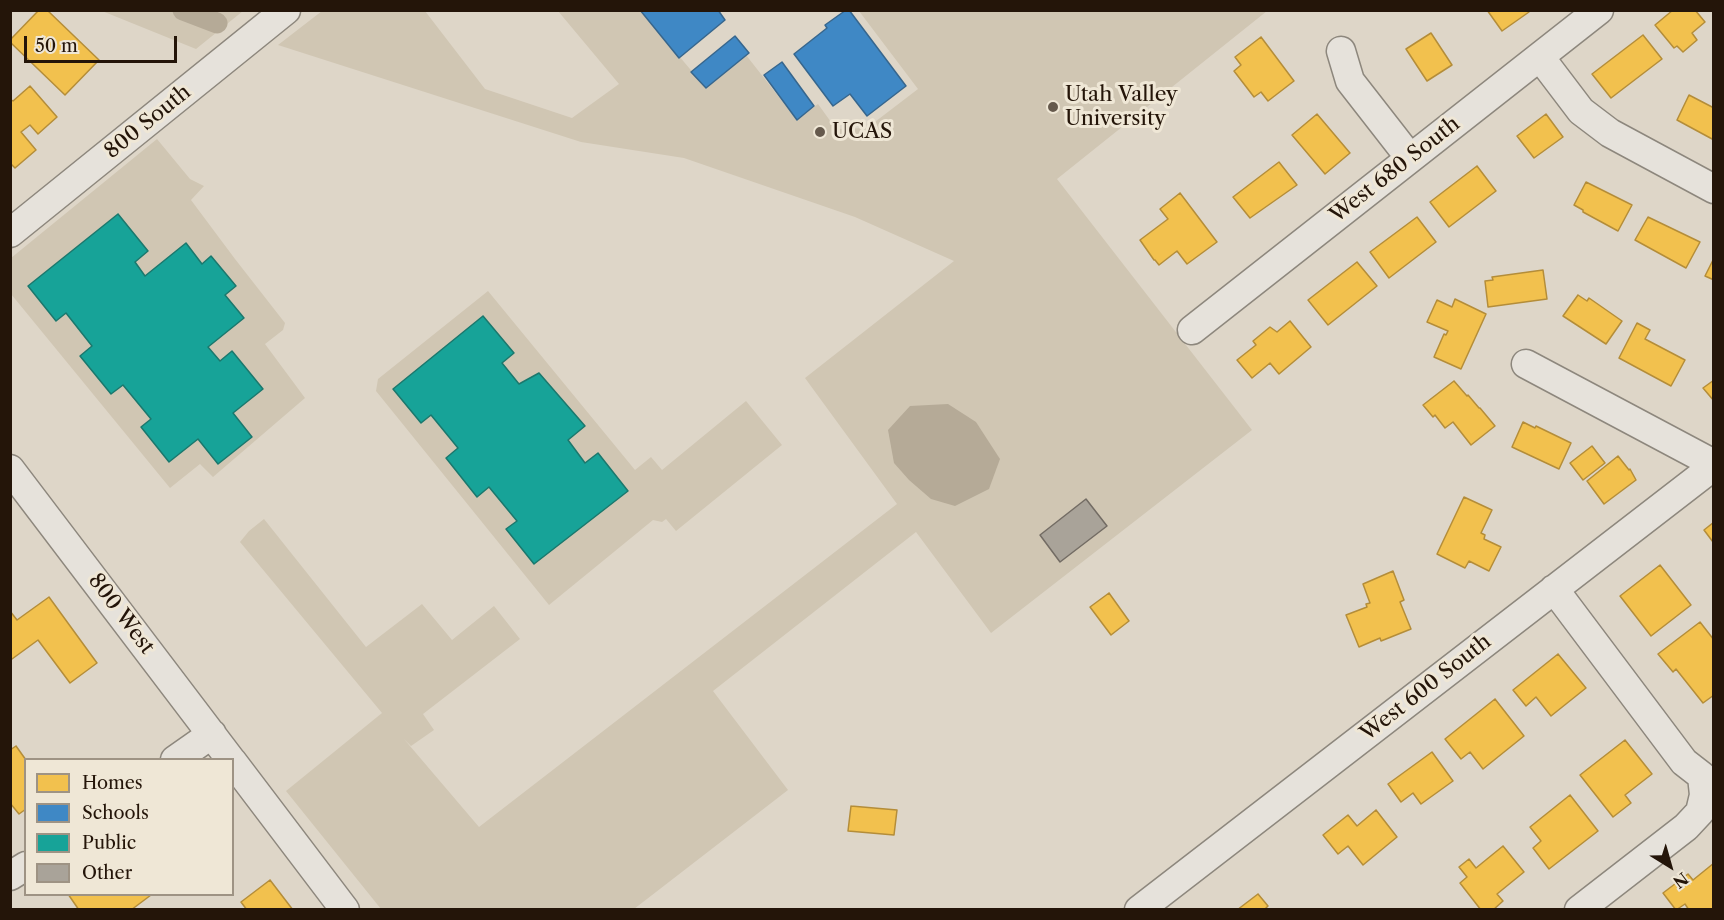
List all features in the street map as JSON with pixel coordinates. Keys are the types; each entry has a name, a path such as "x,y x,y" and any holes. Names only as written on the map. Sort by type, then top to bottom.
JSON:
{"street":[{"name":"800 South","path":"10,233 286,10"},
{"name":"West 680 South","path":"1192,330 1599,10"},
{"path":"1341,51 1350,81 1410,158"},
{"path":"1540,57 1581,111 1610,133 1713,189"},
{"path":"1526,364 1713,465"},
{"name":"West 600 South","path":"1139,909 1713,465"},
{"name":"800 West","path":"10,469 230,758"},
{"path":"1554,589 1684,762 1702,776 1704,795 1700,812 1686,827 1579,909"},
{"path":"176,758 212,734"},
{"name":"800 West","path":"234,763 345,909"}],"shaded area":[{"path":"102,11 243,11 196,49"},
{"path":"322,11 425,11 485,89 572,118 619,84 558,11 641,11 706,88 746,55 797,120 818,104 836,129 867,128 918,89 859,11 1267,11 1057,179 1252,430 991,633 916,532 713,691 788,790 634,909 381,909 286,791 382,713 240,542 249,531 264,519 366,647 422,604 452,640 494,606 520,639 423,714 434,730 411,746 404,739 479,827 897,504 805,378 954,261 855,217 684,158 581,142 278,45"},
{"path":"157,139 190,179 204,186 191,200 285,323 283,330 265,344 305,398 213,477 200,464 170,488 11,294 11,258"},
{"path":"488,291 635,470 651,457 662,470 746,401 782,445 676,531 666,519 662,522 653,520 549,605 376,391 378,379"},
{"path":"948,404 976,422 1000,459 989,489 955,506 931,499 894,463 888,430 910,406"}],"building: Homes":[{"path":"39,10 47,10 99,60 65,95 10,42"},
{"path":"1487,10 1528,10 1529,12 1502,31"},
{"path":"1673,10 1695,10 1705,22 1692,33 1697,40 1683,52 1677,46 1674,48 1655,25"},
{"path":"1431,33 1452,65 1427,81 1406,49"},
{"path":"1643,35 1662,59 1611,98 1592,74"},
{"path":"1261,37 1294,81 1268,101 1261,92 1254,97 1234,71 1241,65 1235,57"},
{"path":"30,86 57,117 38,134 30,125 21,132 36,150 15,168 10,163 10,99 13,101"},
{"path":"1689,95 1714,108 1714,140 1677,120"},
{"path":"1317,114 1350,153 1325,174 1292,135"},
{"path":"1546,114 1563,137 1534,158 1517,136"},
{"path":"1279,162 1297,185 1250,218 1233,197"},
{"path":"1477,166 1496,191 1449,227 1430,202"},
{"path":"1586,182 1632,205 1618,231 1574,205"},
{"path":"1180,193 1217,242 1187,264 1177,251 1159,265 1140,240 1168,219 1160,209"},
{"path":"1417,217 1436,242 1389,278 1370,252"},
{"path":"1648,217 1700,242 1686,268 1635,240"},
{"path":"1714,258 1714,280 1705,276"},
{"path":"1357,262 1377,286 1328,325 1308,300"},
{"path":"1543,270 1547,299 1488,307 1485,281 1493,280 1492,277"},
{"path":"1578,295 1587,301 1589,298 1622,321 1606,344 1563,316"},
{"path":"1455,299 1486,314 1461,369 1434,357 1444,334 1446,335 1448,331 1427,322 1437,300 1452,307"},
{"path":"1290,321 1311,347 1279,374 1270,363 1252,378 1237,360 1256,345 1253,341 1270,327 1277,332"},
{"path":"1637,323 1650,330 1645,339 1685,360 1671,386 1619,358"},
{"path":"1714,380 1714,401 1703,388"},
{"path":"1454,381 1495,426 1471,445 1453,422 1445,428 1423,405"},
{"path":"1523,422 1571,443 1559,469 1512,447"},
{"path":"1592,446 1605,463 1583,480 1570,463"},
{"path":"1618,456 1636,480 1604,504 1587,481"},
{"path":"1464,497 1492,510 1481,533 1485,535 1484,539 1501,547 1489,571 1469,561 1465,568 1437,554"},
{"path":"1714,522 1714,541 1713,542 1704,530"},
{"path":"1660,565 1691,605 1651,636 1620,596"},
{"path":"1393,571 1404,600 1400,602 1411,629 1359,647 1346,615 1367,607 1366,604 1370,603 1363,584"},
{"path":"1109,593 1129,621 1111,635 1090,607"},
{"path":"49,597 97,663 70,683 38,640 12,659 10,658 10,611 17,620"},
{"path":"1700,622 1714,640 1714,695 1703,703 1676,669 1673,672 1658,654"},
{"path":"1558,654 1586,688 1551,716 1536,697 1526,706 1513,690"},
{"path":"1495,699 1524,736 1483,769 1470,752 1461,759 1445,739"},
{"path":"1625,740 1652,774 1625,795 1631,803 1613,817 1580,775"},
{"path":"16,746 25,758 24,810 19,814 10,803 10,750"},
{"path":"1432,752 1453,781 1421,804 1413,793 1401,802 1388,784"},
{"path":"1570,795 1598,831 1549,869 1533,848 1541,841 1530,827"},
{"path":"851,806 897,810 894,835 848,831"},
{"path":"1376,810 1397,837 1363,865 1348,846 1338,854 1323,835 1348,815 1357,826"},
{"path":"1503,846 1524,872 1497,894 1503,901 1493,910 1481,910 1460,883 1467,877 1459,867 1469,859 1476,868"},
{"path":"1714,863 1714,910 1689,910 1685,904 1676,910 1663,893 1688,874 1693,880"},
{"path":"270,880 293,910 247,910 241,902"},
{"path":"1258,894 1268,906 1264,910 1237,910"},
{"path":"69,896 150,896 131,910 79,910"}],"building: Schools":[{"path":"640,10 718,10 725,20 679,58"},
{"path":"849,10 906,86 867,116 850,94 833,106 794,54 827,28 825,25"},
{"path":"735,36 749,53 706,88 691,72"},
{"path":"782,62 814,106 797,120 764,75"}],"building: Public":[{"path":"118,214 148,251 135,262 145,276 186,243 202,264 211,256 236,286 225,295 244,318 208,347 220,361 232,351 263,389 233,413 252,437 218,464 198,439 169,462 141,427 151,419 123,385 111,394 80,356 92,346 66,313 56,321 28,286"},
{"path":"483,316 514,353 502,363 519,384 539,373 585,426 568,440 585,463 598,453 628,491 534,564 506,529 517,521 489,487 477,497 446,458 458,448 431,415 421,423 393,389"}],"building: Other":[{"path":"1086,499 1107,526 1060,562 1040,535"}],"waterway":[{"path":"183,10 217,23"}],"place":[{"name":"Utah Valley University","path":"1053,107"},
{"name":"UCAS","path":"820,132"}]}
